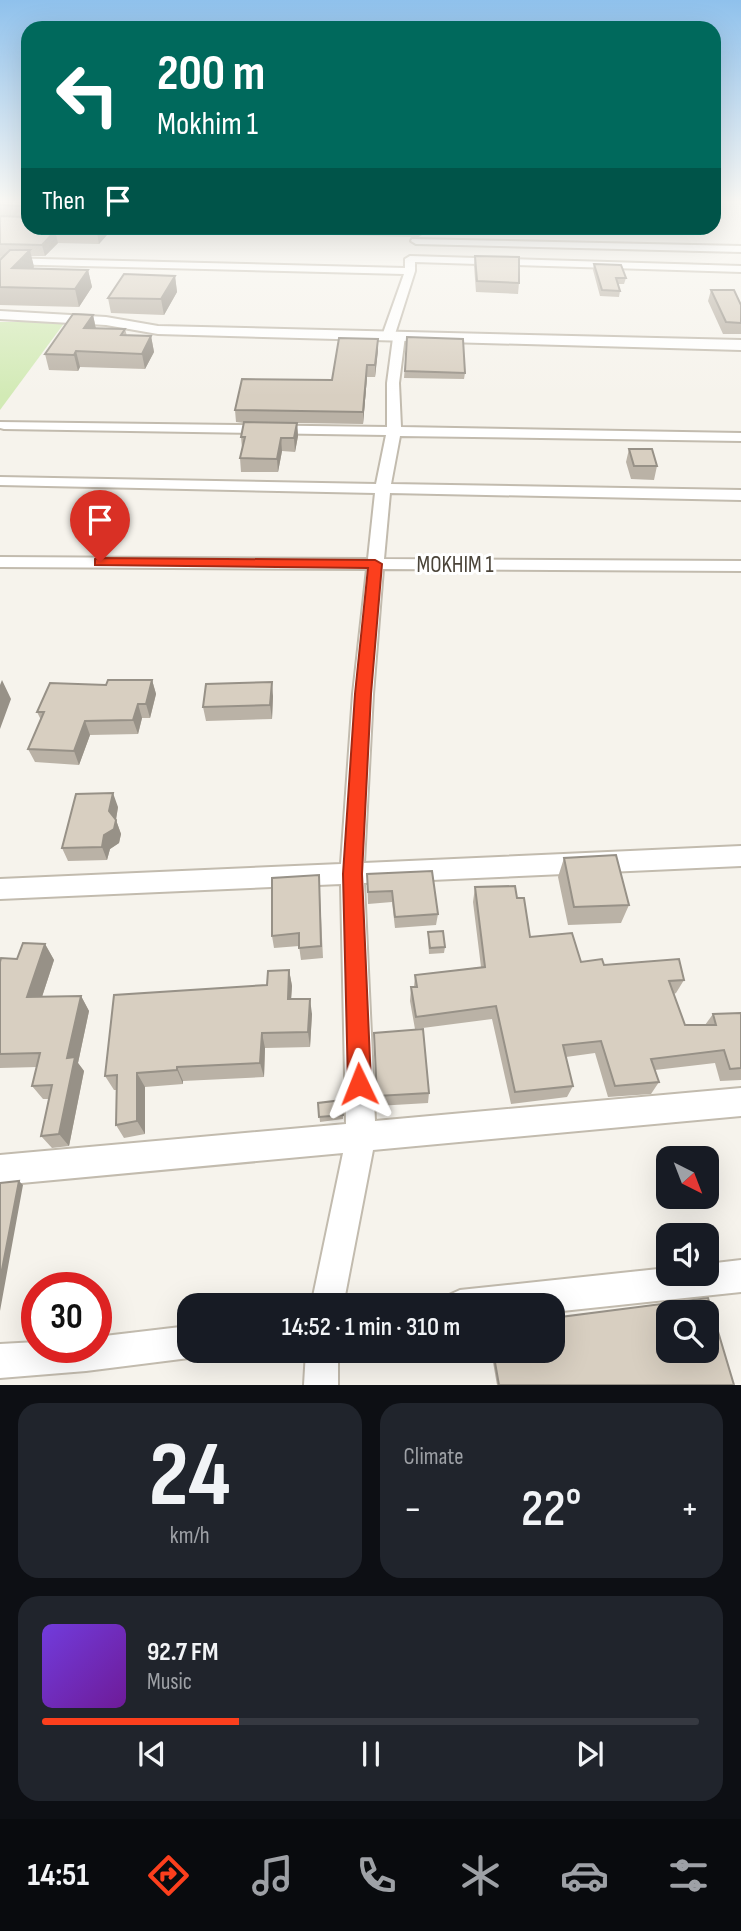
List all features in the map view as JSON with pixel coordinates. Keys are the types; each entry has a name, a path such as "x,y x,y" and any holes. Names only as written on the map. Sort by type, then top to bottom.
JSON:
{"street":[{"path":"231,267 410,271"},
{"path":"330,1293 361,1137 352,874 363,694 375,564 383,488 394,430 394,336 410,267"},
{"path":"670,267 741,269"},
{"path":"0,315 106,321 158,330 741,345"},
{"path":"4,425 741,437"},
{"path":"0,481 741,495"},
{"name":"MOKHIM 1","path":"0,562 741,566"},
{"path":"0,889 741,856"},
{"path":"0,1170 741,1102"},
{"path":"565,1295 741,1276"},
{"path":"0,1361 86,1355 177,1344"},
{"path":"321,1385 322,1363"}],"green space":[{"path":"0,322 65,322 0,410"}],"building":[{"path":"0,267 88,270 75,289 0,287"},
{"path":"476,267 519,267 519,283 477,281"},
{"path":"595,267 622,267 626,278 616,278 620,291 602,290"},
{"path":"124,274 175,276 161,299 108,298"},
{"path":"711,290 734,290 741,305 741,323 726,322"},
{"path":"73,314 93,315 84,328 125,329 121,335 151,336 142,354 76,351 74,355 45,354"},
{"path":"407,337 463,339 465,373 405,371"},
{"path":"339,338 378,339 375,365 367,365 363,412 235,410 242,379 332,380"},
{"path":"244,422 297,423 294,438 281,438 277,459 240,458 245,437 241,437"},
{"path":"629,449 652,449 657,466 634,466"},
{"path":"108,680 152,680 146,704 138,704 133,720 85,721 74,751 28,749 44,712 37,712 50,683 106,685"},
{"path":"272,682 270,705 203,707 206,684"},
{"path":"113,793 109,811 116,820 114,829 104,835 102,847 62,848 76,794"},
{"path":"616,855 629,905 574,907 564,858"},
{"path":"432,871 438,914 395,917 392,891 368,892 367,874"},
{"path":"319,875 321,946 299,948 299,933 272,936 272,878"},
{"path":"515,886 517,898 524,898 530,937 572,933 581,962 602,959 604,965 679,959 684,980 669,981 685,1025 716,1025 713,1014 741,1013 741,1068 730,1069 724,1050 651,1059 659,1082 615,1086 601,1041 563,1045 573,1086 515,1092 496,1006 416,1017 411,987 417,987 415,975 485,967 475,887"},
{"path":"443,931 445,947 430,948 428,932"},
{"path":"23,943 45,944 27,997 81,996 67,1058 75,1057 59,1134 41,1136 52,1085 32,1086 40,1053 0,1054 0,962 1,958 17,959"},
{"path":"289,970 288,999 310,999 308,1032 262,1033 260,1063 177,1067 177,1070 137,1073 137,1121 116,1125 117,1075 105,1076 114,995 267,985 268,971"},
{"path":"423,1029 429,1093 377,1096 374,1033"},
{"path":"343,1100 343,1115 319,1117 318,1103"},
{"path":"19,1181 0,1280 0,1183"},
{"path":"656,1305 656,1363 719,1363 719,1335 734,1385 499,1385 495,1363 565,1363 565,1316"}],"route":[{"path":"100,562 375,564 363,694 352,874 359,1084"}]}
